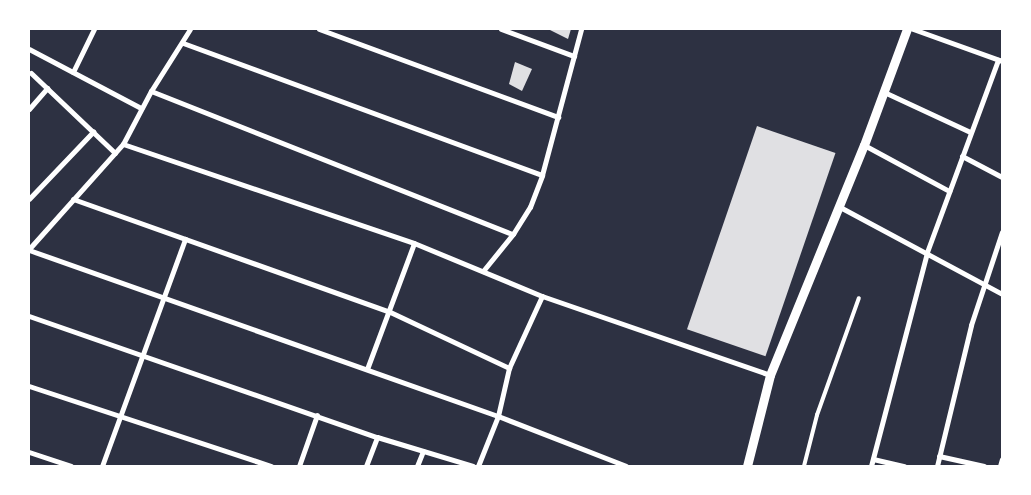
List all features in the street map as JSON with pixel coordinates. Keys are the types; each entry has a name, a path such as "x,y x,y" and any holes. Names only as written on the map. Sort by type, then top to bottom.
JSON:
{"street":[{"path":"73,72 94,29"},
{"path":"190,29 183,43 150,91 123,144 29,249 498,416 626,466"},
{"path":"319,29 558,118"},
{"path":"501,29 574,56"},
{"path":"483,271 513,234 530,207 542,176 581,29"},
{"path":"747,466 770,375 864,145 907,29"},
{"path":"872,466 927,252 970,132 1000,60 913,29"},
{"path":"183,43 542,176"},
{"path":"29,49 141,108"},
{"path":"31,73 115,153"},
{"path":"29,109 47,88"},
{"path":"150,91 513,234"},
{"path":"884,92 970,132"},
{"path":"29,199 93,132"},
{"path":"123,144 414,243 542,296 770,375"},
{"path":"864,145 949,191"},
{"path":"962,156 1002,177"},
{"path":"73,199 388,311 509,368"},
{"path":"838,206 927,252 1002,294"},
{"path":"937,466 984,284 1002,232"},
{"path":"102,466 185,239"},
{"path":"367,369 414,243"},
{"path":"478,466 498,416 509,368 542,296"},
{"path":"29,316 377,437 473,466"},
{"path":"29,386 271,466"},
{"path":"299,466 318,415"},
{"path":"366,466 377,437"},
{"path":"417,466 423,451"},
{"path":"29,452 71,466"},
{"path":"939,456 984,466"},
{"path":"873,459 904,466"},
{"path":"1000,466 1002,459"}],"lane":[{"path":"804,466 817,415 859,298"}],"building":[{"path":"548,29 571,29 568,39"},
{"path":"515,62 532,69 522,91 509,84"},
{"path":"757,126 835,153 765,356 687,329"}]}
